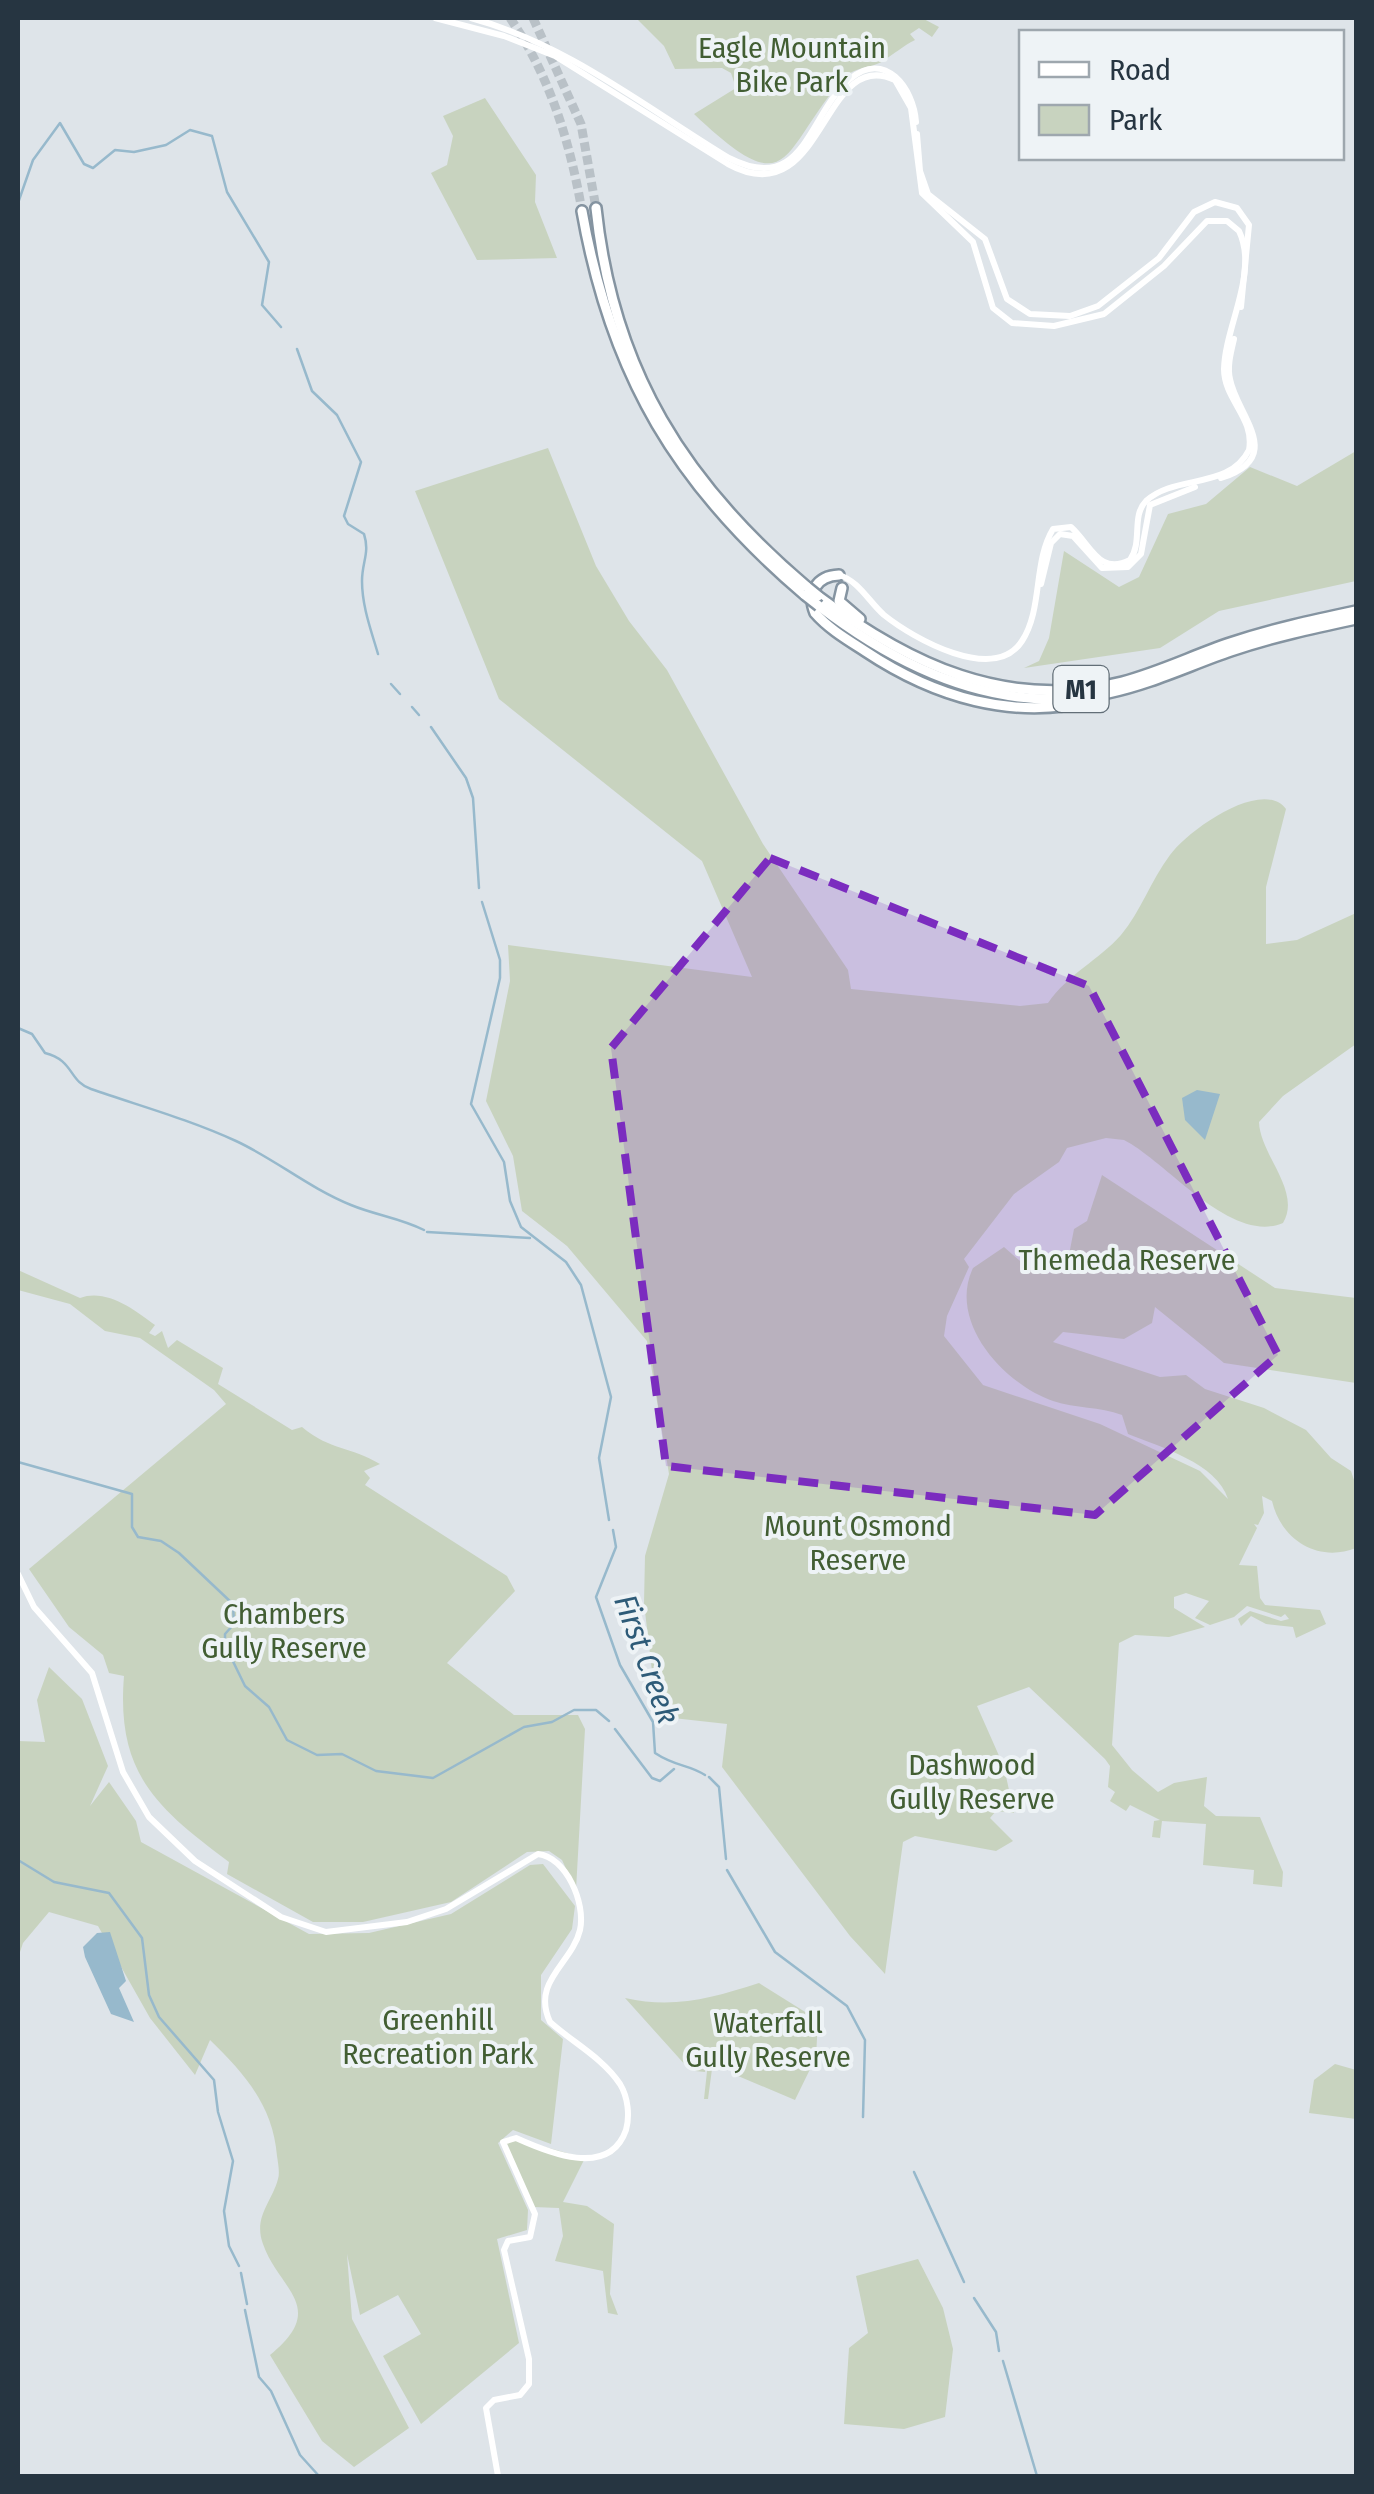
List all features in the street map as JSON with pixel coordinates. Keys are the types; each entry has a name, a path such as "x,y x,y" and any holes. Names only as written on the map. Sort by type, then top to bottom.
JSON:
{"highway":[{"name":"M1","path":"596,208 614,313 652,405 722,504 806,591"},
{"name":"M1","path":"582,211 606,322 652,422 718,512 818,601 891,656 972,689 1060,699 1146,684 1270,639 1356,622"},
{"path":"839,575 826,576 813,590 812,603 819,618 899,671 953,696 998,706 1057,707 1120,695 1146,684"},
{"path":"842,588 838,594 842,604 882,635 917,656 991,686"},
{"name":"M1","path":"818,601 910,656 991,686 1035,691 1112,684 1269,631 1356,610"}],"main road":[{"path":"435,18 541,46 732,166 755,174 776,171 802,156 854,82 872,74 895,80 910,108 922,193 973,242 986,291 997,313 1012,323 1042,327 1076,323 1123,301 1164,266 1202,223 1215,219 1230,223 1239,231 1244,254 1224,368 1228,391 1249,429 1249,450 1230,470 1148,500 1139,514 1138,546 1130,560 1117,565 1104,563 1071,527 1052,530 1026,634 1012,652 992,660 911,633 882,613 851,580 839,575"},
{"path":"471,18 541,46 729,158 759,168 796,155 850,78 871,70 898,76 914,100 920,171 928,194 984,239 1007,298 1030,314 1070,316 1112,297 1159,258 1205,204 1224,203 1242,212 1250,246 1229,368 1233,388 1255,436 1245,465 1229,476 1154,502 1144,516 1141,554 1128,567 1102,568 1073,536 1056,536 1028,634 1021,648 1000,661 977,661 919,640 887,620 855,588 842,588 839,575"},
{"path":"1230,223 1242,212"},
{"path":"1239,231 1244,225 1242,212"},
{"path":"18,1574 34,1607 92,1672 110,1741 142,1808 195,1860 282,1916 316,1932 363,1930 446,1909 538,1854 554,1858 566,1873 581,1924 548,1983 546,2013 550,2022 618,2081 625,2095 627,2124 618,2143 594,2158 556,2154 516,2138 504,2142 535,2220 530,2238 508,2241 504,2250 531,2374 520,2396 494,2400 486,2408 498,2476"}],"highlighted area":[{"path":"770,858 1089,986 1278,1355 1095,1515 666,1466 611,1048"}],"green space":[{"name":"Eagle Mountain Bike Park","path":"636,18 922,18 939,27 932,37 919,28 910,34 915,40 883,61 847,75 793,147 781,159 767,163 750,158 726,142 694,114 736,88 731,73 722,68 675,69 664,46"},
{"path":"485,98 536,175 535,202 557,258 477,260 431,173 447,165 453,136 443,116"},
{"name":"Mount Osmond Reserve","path":"548,448 596,566 629,621 667,670 763,844 848,970 851,989 1020,1006 1048,1003 1121,935 1179,845 1225,811 1260,799 1275,801 1286,809 1266,887 1266,944 1297,940 1356,913 1356,1044 1283,1096 1259,1122 1287,1198 1283,1223 1263,1227 1221,1212 1124,1140 1106,1138 1067,1148 1059,1162 1014,1194 964,1259 969,1267 947,1316 944,1336 983,1385 1100,1424 1200,1471 1228,1499 1222,1486 1200,1466 1128,1434 1122,1415 1053,1401 1035,1393 1000,1366 974,1330 968,1309 967,1289 973,1268 1004,1247 1026,1266 1041,1272 1049,1273 1067,1265 1074,1229 1087,1221 1102,1175 1275,1288 1356,1298 1356,1383 1224,1363 1155,1307 1152,1323 1124,1339 1063,1332 1053,1342 1160,1377 1186,1375 1205,1389 1264,1408 1306,1430 1331,1458 1351,1471 1356,1486 1356,1548 1328,1552 1303,1545 1284,1527 1272,1501 1262,1496 1264,1513 1258,1525 1254,1524 1257,1528 1239,1565 1257,1566 1260,1598 1265,1605 1320,1610 1326,1624 1296,1638 1293,1627 1266,1624 1251,1616 1241,1626 1238,1619 1250,1611 1281,1621 1289,1619 1285,1614 1281,1617 1247,1606 1234,1617 1210,1625 1195,1618 1209,1601 1186,1593 1174,1597 1174,1608 1205,1627 1169,1637 1135,1635 1119,1643 1112,1745 1132,1770 1158,1792 1174,1783 1207,1777 1204,1806 1216,1816 1260,1817 1283,1872 1282,1887 1253,1884 1254,1870 1203,1865 1206,1824 1162,1821 1160,1838 1152,1837 1154,1821 1160,1820 1130,1805 1126,1811 1110,1801 1115,1792 1108,1787 1110,1766 1029,1687 977,1706 1004,1767 1014,1813 996,1811 990,1818 1013,1841 996,1851 915,1836 903,1842 885,1974 850,1936 722,1767 727,1724 664,1717 654,1688 644,1603 645,1556 669,1474 647,1341 567,1246 522,1211 513,1156 486,1101 510,981 508,945 752,977 702,861 499,699 415,491"},
{"path":"1356,451 1356,581 1219,611 1160,648 1024,668 1039,661 1049,638 1064,551 1119,587 1139,577 1168,514 1206,504 1250,467 1297,486"},
{"name":"Chambers Gully Reserve","path":"18,1270 80,1298 100,1296 129,1307 155,1325 149,1333 155,1336 162,1331 168,1348 177,1340 223,1368 218,1384 292,1430 302,1427 322,1440 380,1464 364,1471 370,1478 365,1485 507,1576 515,1591 447,1663 514,1715 578,1715 585,1729 576,1890 562,1860 549,1851 527,1852 451,1902 363,1922 313,1922 227,1874 229,1862 162,1805 146,1786 127,1739 124,1676 109,1673 103,1655 69,1627 29,1569 226,1404 214,1390 140,1338 105,1331 70,1304 18,1290"},
{"name":"Greenhill Recreation Park","path":"49,1667 82,1699 108,1766 90,1806 109,1782 136,1821 141,1842 309,1934 369,1933 451,1914 530,1865 543,1864 575,1906 572,1929 541,1975 541,2020 563,2039 551,2144 513,2130 498,2143 528,2210 527,2230 497,2239 519,2343 421,2424 383,2356 421,2334 398,2295 360,2315 347,2254 352,2319 409,2428 354,2467 322,2441 270,2355 296,2324 298,2311 295,2299 270,2260 261,2234 262,2218 279,2171 270,2122 255,2092 210,2040 195,2075 150,2018 98,1926 49,1912 23,1943 18,1958 18,1741 45,1742 37,1700"},
{"name":"Waterfall Gully Reserve","path":"759,1983 818,2020 816,2057 795,2100 738,2076 726,2057 714,2054 708,2099 704,2099 709,2053 705,2072 695,2071 696,2056 687,2067 625,1998 693,2000"},
{"path":"1335,2064 1356,2070 1356,2119 1309,2113 1314,2080"},
{"path":"509,2137 585,2158 563,2202 587,2206 614,2224 610,2294 618,2315 608,2313 603,2271 555,2261 563,2236 559,2208 533,2207 503,2142"},
{"path":"918,2259 943,2308 953,2349 945,2417 904,2429 844,2424 849,2348 868,2333 856,2276"}],"water":[{"path":"1197,1090 1220,1094 1205,1140 1185,1120 1182,1098"},
{"path":"110,1932 126,1981 119,1988 134,2022 111,2014 85,1957 83,1947 97,1933"}],"waterway":[{"name":"First Creek","path":"18,203 33,160 60,123 84,164 93,168 115,150 134,152 166,145 190,130 212,136 227,192 269,262 262,305 281,327"},
{"name":"First Creek","path":"297,349 312,391 337,415 361,462 344,516 348,524 364,534 362,590 378,654"},
{"name":"First Creek","path":"391,684 400,694"},
{"name":"First Creek","path":"412,707 419,715"},
{"name":"First Creek","path":"431,727 466,778 473,798 479,888"},
{"name":"First Creek","path":"482,902 500,960 500,978 471,1104 504,1162 510,1201 521,1227 566,1262 581,1285 611,1397 599,1458 609,1520"},
{"path":"18,1028 32,1034 45,1053 61,1061 84,1086 218,1133 336,1198 424,1230"},
{"path":"427,1232 530,1238"},
{"path":"18,1462 132,1494 132,1527 138,1537 161,1541 179,1553 233,1604 234,1624 225,1634 225,1645 245,1686 269,1707 287,1740 317,1755 342,1754 376,1771 433,1778 524,1727 552,1722 574,1710 596,1710 609,1721"},
{"name":"First Creek","path":"613,1530 616,1547 596,1597 620,1665 653,1722 655,1753 705,1775"},
{"path":"615,1729 652,1778 660,1781 674,1769"},
{"name":"First Creek","path":"709,1777 719,1787 726,1859"},
{"path":"18,1860 54,1882 109,1893 142,1938 149,1995 159,2017 214,2080 218,2112 233,2161 224,2211 229,2246 239,2266"},
{"name":"First Creek","path":"727,1870 775,1952 847,2006 865,2040 863,2117"},
{"name":"First Creek","path":"914,2172 964,2282"},
{"path":"241,2273 247,2304"},
{"name":"First Creek","path":"974,2298 996,2332 999,2351"},
{"path":"245,2310 259,2377 271,2391 300,2455 319,2476"},
{"name":"First Creek","path":"1003,2361 1037,2476"}],"tunnel":[{"path":"510,18 536,63 556,110 582,211"},
{"path":"533,18 581,124 596,208"}],"park label":[{"name":"Themeda Reserve","path":"1127,1260"},
{"name":"Dashwood Gully Reserve","path":"972,1782"}]}
